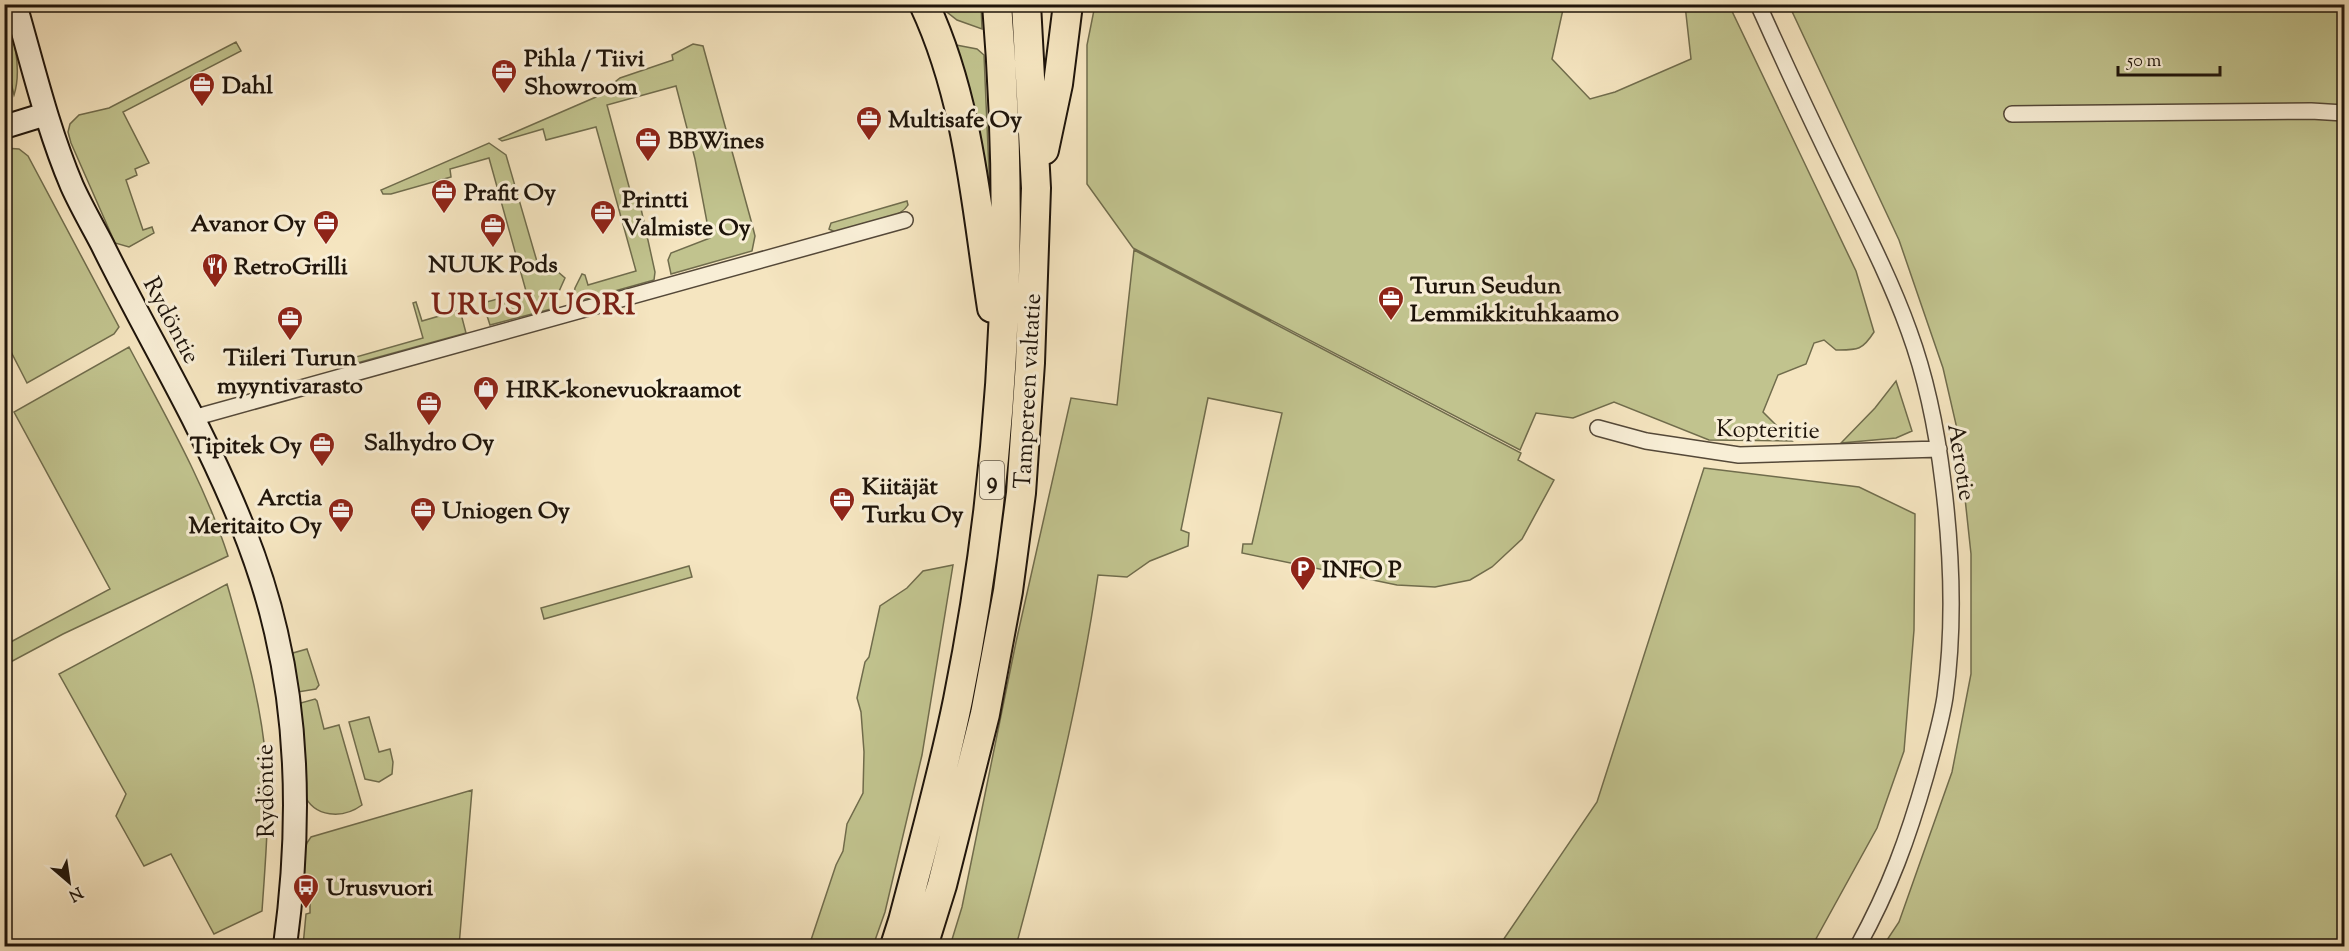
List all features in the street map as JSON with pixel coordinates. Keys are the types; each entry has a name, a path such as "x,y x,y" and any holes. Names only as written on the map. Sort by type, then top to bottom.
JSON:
{"highway":[{"path":"924,4 944,50 957,92 1002,374"},
{"name":"Tampereen valtatie","path":"895,946 958,702 991,496 1002,374 1006,251 1006,130 997,4"},
{"name":"Tampereen valtatie","path":"923,946 942,885 985,714 1008,591 1021,493 1030,363 1036,188 1026,4"},
{"path":"1036,188 1058,84 1068,4"}],"street":[{"name":"Rydöntie","path":"15,4 54,141 74,190 193,418 228,492 251,548 277,634 290,716 295,805 292,890 285,946"},
{"name":"Aerotie","path":"1758,4 1887,275 1910,332 1939,449 1949,531 1950,642 1945,698 1937,736 1913,824 1880,906 1858,946"},
{"path":"2012,114 2311,111 2344,113"},
{"path":"4,127 46,114"},
{"path":"193,418 905,220"},
{"name":"Kopteritie","path":"1598,428 1661,444 1739,455 1939,449"}],"green space":[{"path":"4,5 17,61 14,95 5,59"},
{"path":"938,5 981,5 982,29 957,20"},
{"path":"1095,5 1564,5 1552,59 1590,99 1615,92 1691,59 1685,5 1729,5 1856,271 1874,332 1866,343 1854,349 1836,350 1824,340 1814,343 1806,364 1778,375 1763,412 1792,441 1709,440 1614,402 1573,418 1536,413 1520,450 1133,248 1087,184 1087,45"},
{"path":"1789,5 2344,5 2344,946 1883,946 1899,922 1952,772 1971,674 1971,554 1958,433 1943,368 1899,240"},
{"path":"236,42 241,51 123,112 149,163 135,169 137,175 126,180 143,230 152,227 154,233 129,247 115,243 71,143 68,132 70,124 79,115 109,108"},
{"path":"693,44 703,46 755,236 752,251 671,274 668,260 671,253 710,238 695,159 676,86 607,105 631,194 638,195 655,272 654,280 572,303 575,288 582,274 585,275 588,285 636,271 596,127 546,140 543,129 502,141 499,139 596,97 620,78 673,60 672,55"},
{"path":"951,44 977,49 984,55 991,218"},
{"path":"489,143 506,155 538,265 550,265 565,278 551,309 490,325 483,303 526,291 489,158 450,169 451,177 391,194 383,194 381,190"},
{"path":"4,148 19,149 28,156 119,327 114,334 27,383 5,340"},
{"path":"907,201 908,205 903,211 886,219 835,232 829,229 831,223"},
{"path":"1134,250 1521,453 1518,460 1554,480 1522,539 1492,567 1470,580 1435,587 1397,585 1242,553 1243,544 1252,544 1282,413 1208,398 1181,530 1189,533 1188,546 1150,561 1127,577 1098,575 1063,762 1016,946 950,946 962,907 1016,642 1071,398 1117,405"},
{"path":"416,302 422,321 460,310 466,333 357,363 356,357 423,338 413,303"},
{"path":"129,347 196,475 228,556 63,634 5,665 5,645 110,589 14,412"},
{"path":"1896,381 1912,431 1896,438 1841,443 1875,408"},
{"path":"1704,468 1859,487 1915,514 1914,630 1904,751 1877,828 1812,946 1499,946 1597,802"},
{"path":"953,565 922,755 885,912 873,946 809,946 836,865 843,851 847,824 863,793 864,752 861,712 857,698 880,606 907,588 923,571"},
{"path":"689,566 692,577 544,619 541,608"},
{"path":"227,584 253,679 262,728 267,777 267,828 262,911 214,934 171,854 144,866 116,816 126,794 59,674"},
{"path":"307,649 319,685 316,689 298,692 290,658 293,653"},
{"path":"315,699 324,729 339,725 362,805 346,813 322,812 309,802 304,794 297,704"},
{"path":"369,717 379,752 390,749 393,762 392,774 379,782 365,779 349,722"},
{"path":"472,790 459,946 303,946 306,914 310,913 310,904 306,905 302,860 311,837"}],"place":[{"name":"Pihla / Tiivi Showroom","path":"504,95"},
{"name":"Dahl","path":"202,108"},
{"name":"Multisafe Oy","path":"869,142"},
{"name":"BBWines","path":"648,163"},
{"name":"Prafit Oy","path":"444,215"},
{"name":"Printti Valmiste Oy","path":"603,236"},
{"name":"Avanor Oy","path":"326,246"},
{"name":"NUUK Pods","path":"493,249"},
{"name":"RetroGrilli","path":"215,289"},
{"name":"Turun Seudun Lemmikkituhkaamo","path":"1391,322"},
{"name":"Tiileri Turun myyntivarasto","path":"290,342"},
{"name":"HRK-konevuokraamot","path":"486,412"},
{"name":"Salhydro Oy","path":"429,427"},
{"name":"Tipitek Oy","path":"322,468"},
{"name":"Kiitäjät Turku Oy","path":"842,523"},
{"name":"Uniogen Oy","path":"423,533"},
{"name":"Arctia Meritaito Oy","path":"341,534"},
{"name":"INFO P","path":"1303,592"},
{"name":"Urusvuori","path":"306,910"}],"district":[{"name":"URUSVUORI","path":"534,304"}]}
